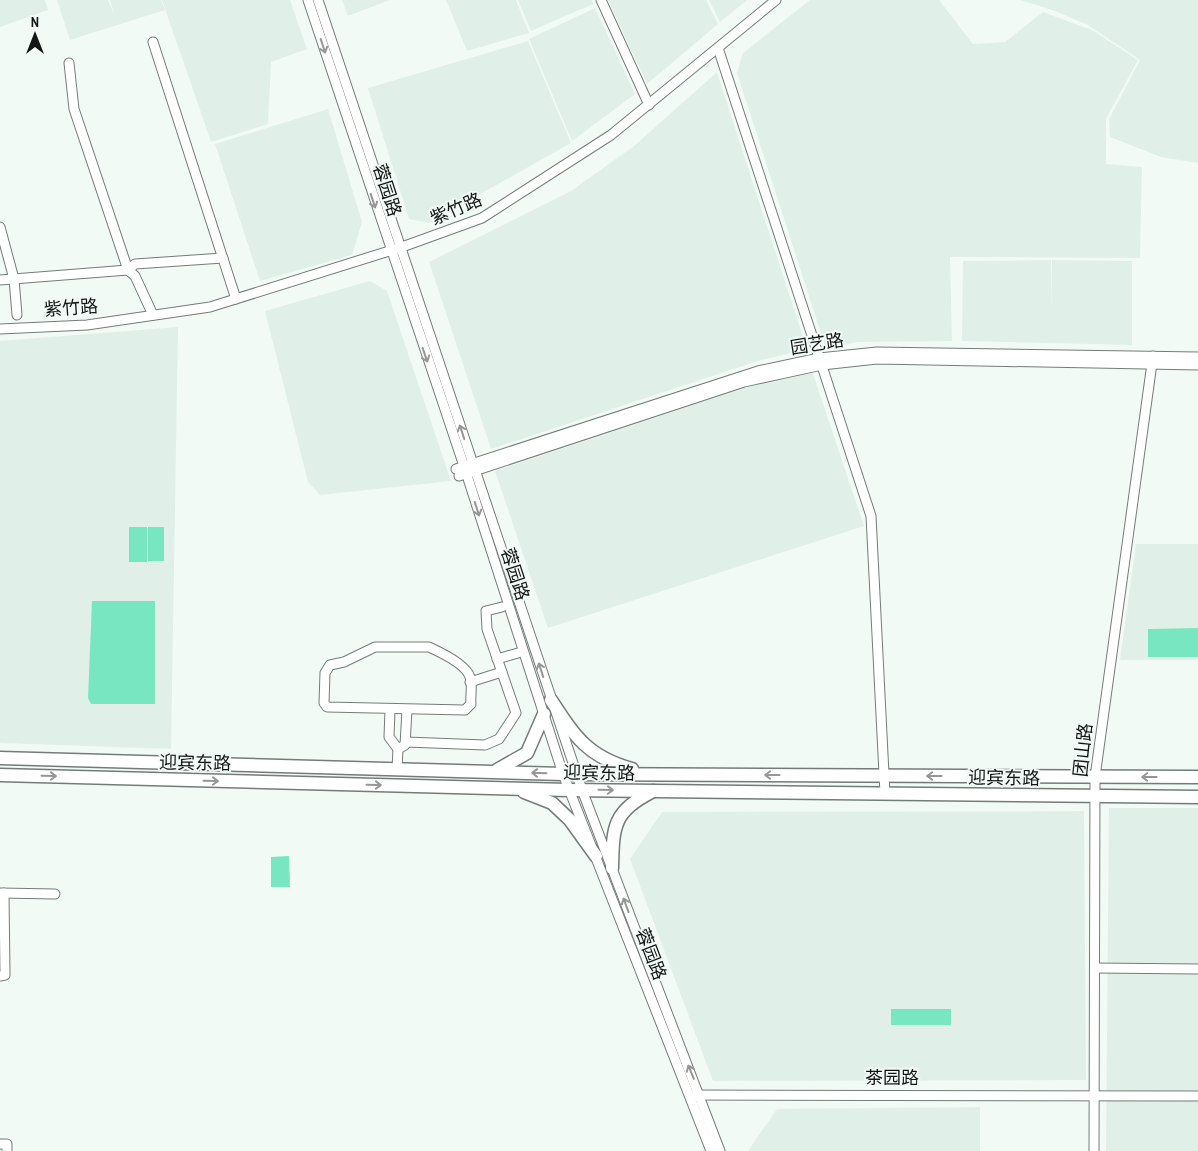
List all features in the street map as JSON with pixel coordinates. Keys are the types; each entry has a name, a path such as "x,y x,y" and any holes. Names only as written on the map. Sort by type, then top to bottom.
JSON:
{"highway":[{"path":"551,700 569,729 590,750 610,763 652,774 655,791 634,801 620,816 613,837 612,868"},
{"path":"495,771 527,753 544,714"},
{"name":"迎宾东路","path":"0,758 563,774 1198,777"},
{"path":"188,763 188,780"},
{"path":"480,771 480,788"},
{"name":"迎宾东路","path":"0,775 515,789 1198,798"},
{"path":"515,789 552,803 570,820 596,856"}],"street":[{"name":"蓉园路","path":"308,0 390,251 465,470 563,774 576,790 612,868 645,959 700,1094 720,1151"},
{"name":"蓉园路","path":"318,0 402,248 465,470 577,773 576,790 596,856 711,1151"},
{"path":"601,0 649,105"},
{"name":"紫竹路","path":"0,329 87,325 210,307 402,248 482,218 611,135 776,0"},
{"path":"153,42 236,299"},
{"path":"718,48 873,523 885,794"},
{"path":"69,63 74,109 128,270 135,276 153,315"},
{"path":"0,227 14,279 17,315"},
{"path":"0,280 128,270 135,264 223,258"},
{"name":"园艺路","path":"465,470 744,382 820,362 877,359 1152,360 1198,357"},
{"name":"园艺路","path":"1152,360 1198,365"},
{"name":"团山路","path":"1094,1151 1095,777 1152,360"},
{"path":"398,749 406,742 485,745 499,739 516,714 487,629 486,611 502,607"},
{"path":"375,647 429,647 464,669 470,677 471,704 465,710 390,710 327,707 324,703 325,673 330,665 344,662 375,647"},
{"path":"497,659 518,653"},
{"path":"470,682 502,672"},
{"path":"390,710 389,737 398,749 397,768"},
{"path":"406,742 407,710"},
{"path":"0,976 5,975 2,893 54,894"},
{"path":"1095,968 1198,969"},
{"name":"茶园路","path":"690,1097 700,1094 1198,1096"},
{"path":"0,1144 7,1144 7,1151"}],"shaded area":[{"path":"0,0 45,0 48,10 0,27"},
{"path":"57,0 108,0 114,14 110,0 161,0 165,10 70,40"},
{"path":"162,0 290,0 307,49 271,62 268,124 211,142"},
{"path":"342,0 390,0 348,16"},
{"path":"446,0 516,0 529,33 467,51"},
{"path":"518,0 592,0 593,4 531,31"},
{"path":"608,0 706,0 718,24 647,84"},
{"path":"709,0 747,0 720,22"},
{"path":"810,0 939,0 973,44 1005,42 1043,12 1092,30 1138,60 1106,119 1106,164 1142,167 1140,258 950,257 952,341 857,342 826,349 737,73 743,53"},
{"path":"1020,0 1198,0 1198,163 1161,157 1110,137 1109,119 1140,60 1088,25 1055,11"},
{"path":"595,8 635,94 572,141 529,39"},
{"path":"528,41 571,143 429,223 409,219 368,88"},
{"path":"717,72 807,349 758,361 491,449 429,262 571,191 634,146"},
{"path":"328,109 362,222 352,255 260,281 215,144"},
{"path":"1051,260 1052,313 1052,260 1132,261 1132,345 962,341 963,261"},
{"path":"370,281 387,291 451,481 320,495 308,482 265,311"},
{"path":"178,327 171,749 0,743 0,341"},
{"path":"812,371 864,526 548,628 495,471 758,383"},
{"path":"1136,544 1198,544 1198,660 1120,660"},
{"path":"1109,808 1198,808 1198,1151 1106,1151"},
{"path":"1084,811 1086,1080 713,1081 630,859 662,812"},
{"path":"980,1107 980,1151 748,1151 777,1109"}],"green space":[{"path":"129,527 147,527 147,562 129,562"},
{"path":"148,527 164,527 164,561 148,561"},
{"path":"92,601 155,601 155,704 91,704 88,698"},
{"path":"1198,628 1198,657 1148,657 1148,629"},
{"path":"289,856 290,887 271,887 271,857"},
{"path":"891,1009 951,1009 951,1025 891,1025"}]}
